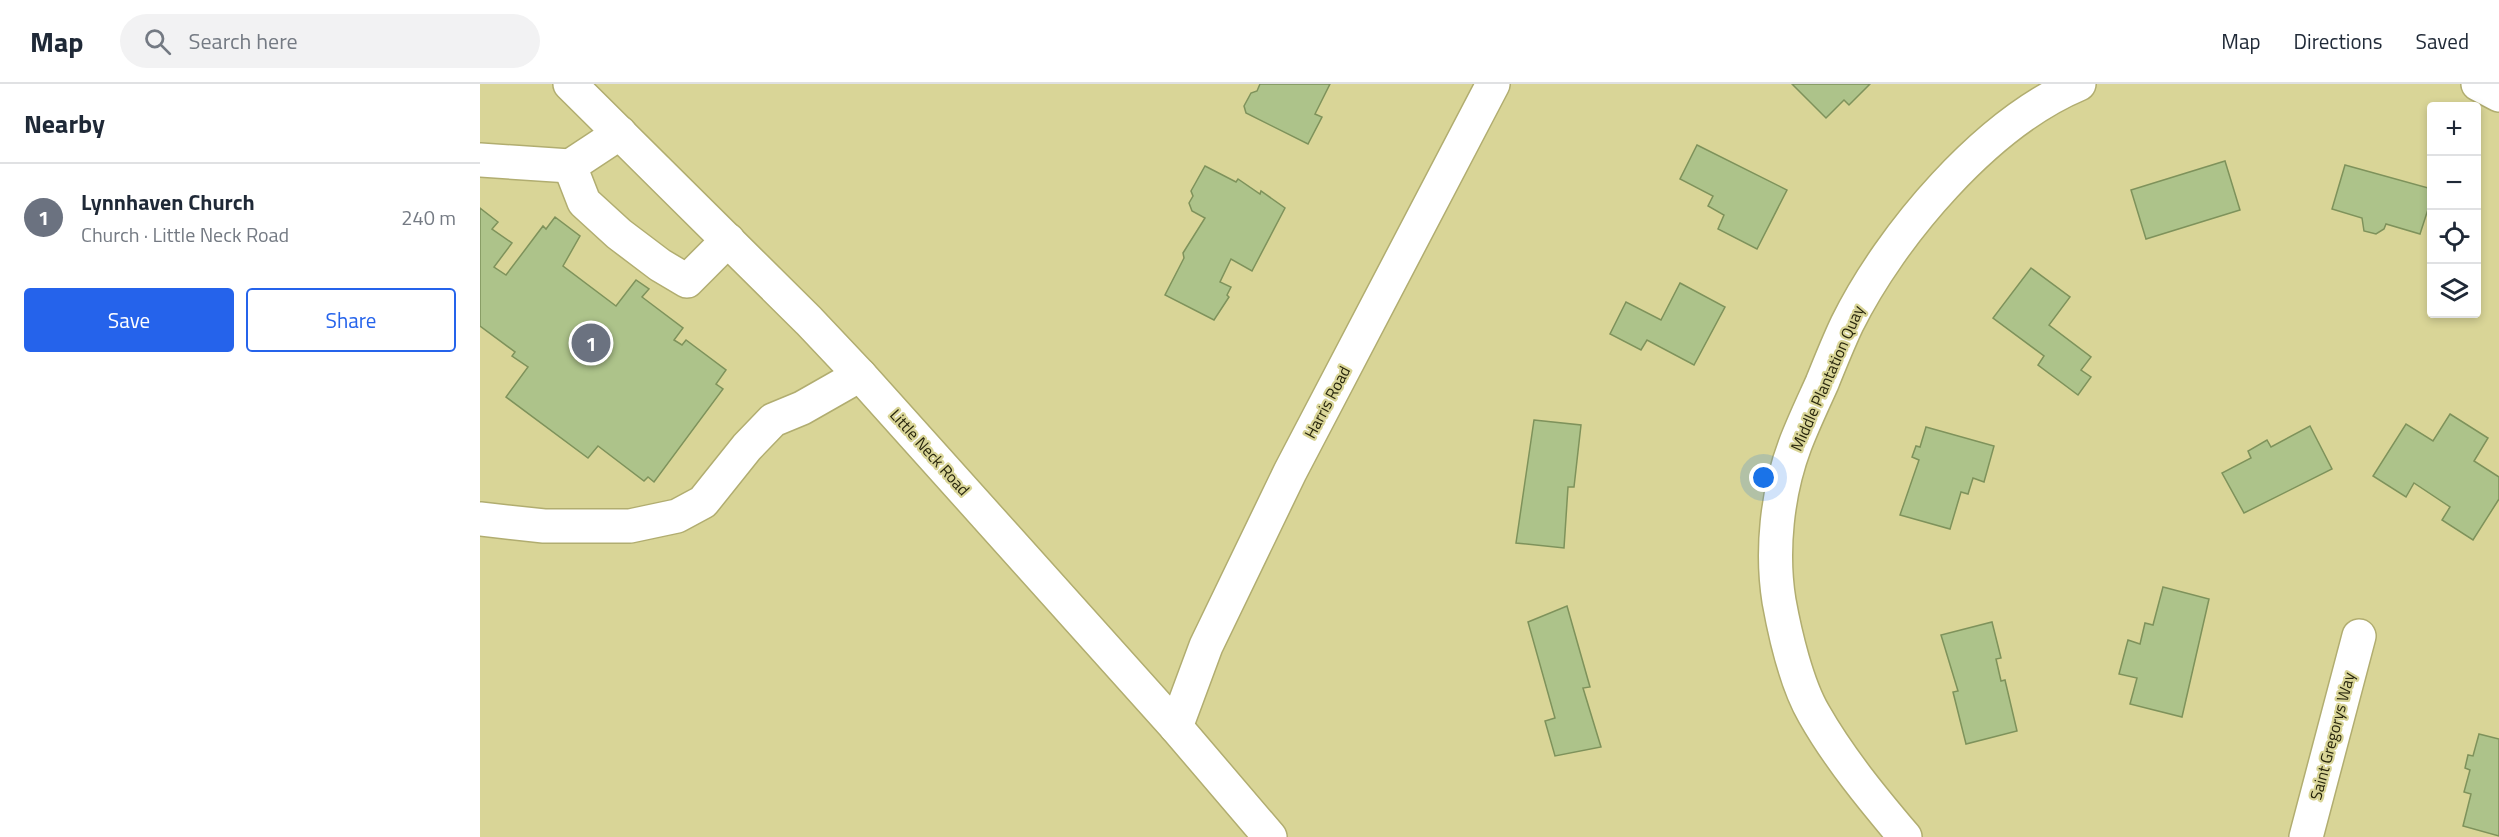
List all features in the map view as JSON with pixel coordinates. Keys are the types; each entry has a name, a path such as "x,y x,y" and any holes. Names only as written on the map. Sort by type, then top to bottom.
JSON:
{"street":[{"name":"Little Neck Road","path":"570,84 860,375 1176,727 1270,837"},
{"name":"Harris Road","path":"1176,727 1206,646 1290,472 1493,84"},
{"name":"Middle Plantation Quay","path":"1905,837 1863,787 1812,712 1789,650 1779,599 1777,568 1776,548 1781,496 1795,446 1848,323 1884,261 1920,213 1972,158 2018,118 2079,84"},
{"path":"2478,84 2499,94"},
{"path":"480,160 570,166 620,133"},
{"path":"570,166 585,202 619,234 660,265 687,281 728,240"},
{"path":"480,519 544,526 630,526 677,516 703,502 747,447 773,420 802,408 860,375"},
{"name":"Saint Gregorys Way","path":"2306,837 2359,636"}],"building":[{"path":"1260,84 1330,84 1315,114 1322,117 1308,144 1246,113 1244,106 1251,93 1257,91"},
{"path":"1792,84 1870,84 1849,105 1844,100 1826,118"},
{"path":"1697,145 1787,190 1757,249 1718,229 1724,215 1708,206 1713,196 1680,179"},
{"path":"2225,161 2240,210 2146,239 2131,190"},
{"path":"2345,165 2427,188 2427,212 2420,234 2386,224 2384,229 2376,234 2364,231 2362,218 2332,209"},
{"path":"1205,166 1236,182 1238,179 1260,194 1261,191 1285,208 1252,271 1231,259 1220,282 1231,287 1227,295 1229,297 1214,320 1165,295 1184,258 1183,253 1205,218 1192,211 1189,203 1193,196 1191,191"},
{"path":"480,208 498,222 492,229 512,243 494,267 506,275 543,226 546,229 555,217 580,236 563,266 616,306 636,280 649,289 642,297 683,328 674,340 682,345 686,340 726,370 716,384 723,389 654,482 648,477 644,481 598,446 588,458 506,397 528,367 512,356 515,352 480,326"},
{"path":"2031,268 2070,297 2049,325 2091,357 2081,370 2091,377 2078,395 2038,365 2044,356 1993,318"},
{"path":"1680,283 1725,307 1694,365 1647,340 1641,350 1610,334 1626,302 1661,320"},
{"path":"2450,414 2488,438 2474,461 2499,477 2499,499 2473,540 2442,520 2450,507 2414,483 2406,497 2373,476 2406,424 2433,441"},
{"path":"1534,420 1581,425 1574,487 1568,487 1564,548 1516,543"},
{"path":"2310,426 2332,469 2244,513 2222,473 2251,458 2248,451 2267,440 2271,447"},
{"path":"1926,427 1994,446 1984,482 1973,478 1968,494 1961,492 1950,529 1900,515 1919,460 1912,457 1916,446 1920,447"},
{"path":"2163,587 2209,599 2182,717 2130,704 2137,678 2119,674 2128,640 2140,644 2145,623 2153,625"},
{"path":"1567,606 1590,687 1583,688 1601,747 1555,756 1545,721 1555,718 1528,622"},
{"path":"1992,622 2001,658 1996,659 2001,681 2005,680 2017,731 1966,744 1953,692 1958,691 1941,635"},
{"path":"2479,734 2499,739 2499,836 2463,826 2471,794 2464,792 2470,770 2465,768 2468,755 2473,756"}],"place":[{"name":"Lynnhaven Church","path":"591,343"}]}
